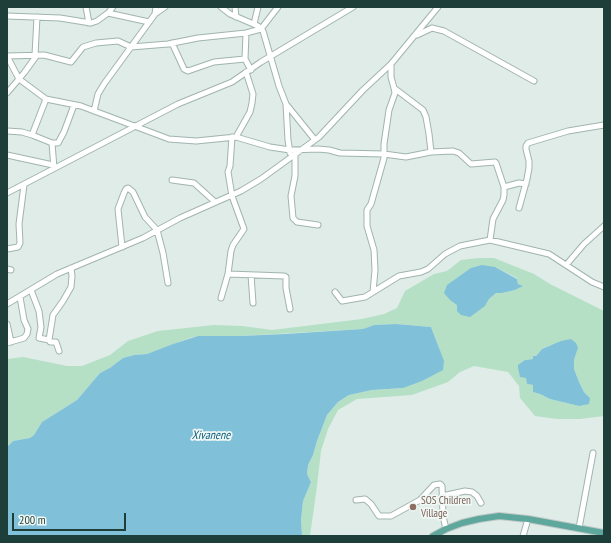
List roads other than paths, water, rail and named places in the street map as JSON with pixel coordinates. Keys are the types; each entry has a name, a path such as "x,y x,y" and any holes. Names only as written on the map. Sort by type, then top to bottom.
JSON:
{"main road":[{"path":"433,536 467,522 494,517 528,519 604,533"}],"street":[{"path":"86,7 89,23"},
{"path":"7,16 60,18 89,23 97,21 108,13 113,7"},
{"path":"155,14 156,7"},
{"path":"94,111 98,94 104,84 155,14 165,7"},
{"path":"221,7 236,17 254,24 261,29 286,104 290,150 293,156 295,176 291,196 293,218 297,222 318,226"},
{"path":"235,7 236,17"},
{"path":"254,24 258,7"},
{"path":"278,7 261,29 246,33 198,38 172,44 132,47 118,41 96,43 82,47 71,62 50,56 7,56 14,66 19,79 46,99 94,111 169,139 209,141 234,137 290,150 300,151 318,149 340,153 384,154 406,157 431,152 453,151 459,153 471,164 496,162 504,187 502,200 493,222 490,240"},
{"path":"7,193 24,185 53,167 178,104 232,82 270,57 353,7"},
{"path":"7,304 57,274 122,247 215,202 232,196 261,179 315,140 363,90 391,64 438,7"},
{"path":"108,13 149,22"},
{"path":"7,93 36,55 37,17"},
{"path":"415,36 432,28 444,31 534,81"},
{"path":"221,298 228,274 233,245 244,229 232,196 228,172 231,163 234,137 250,112 252,104 253,94 245,59 246,33"},
{"path":"172,44 184,70 188,72 214,62 245,59"},
{"path":"373,292 375,270 374,250 367,226 367,210 372,201 384,154 389,110 394,93 391,77 391,64"},
{"path":"394,88 423,110 426,117 431,152"},
{"path":"32,135 46,99"},
{"path":"286,104 315,140"},
{"path":"7,131 22,132 55,144 60,141 74,105"},
{"path":"519,208 530,164 526,149 528,143 568,131 604,125"},
{"path":"52,143 53,167"},
{"path":"7,155 53,167"},
{"path":"172,180 194,183 215,202"},
{"path":"504,187 516,184 526,184"},
{"path":"7,249 18,247 20,243 19,224 24,185"},
{"path":"122,247 118,209 126,189 130,189 145,216 157,230 163,253 168,283"},
{"path":"566,264 584,244 604,226"},
{"path":"335,292 341,301 365,297 399,276 421,272 428,269 445,254 460,246 490,240 549,254 592,282 604,287"},
{"path":"49,340 53,315 71,287 71,268"},
{"path":"228,274 286,277 286,288 290,309"},
{"path":"251,275 253,303"},
{"path":"31,290 39,311 39,337 40,339 57,343 59,351"},
{"path":"7,324 9,342 24,338 28,334 20,297"},
{"path":"579,528 593,453"},
{"path":"356,500 365,499 371,504 379,516 390,516 420,500 434,485 440,484 442,486 444,532"},
{"path":"442,496 465,491 472,492 477,496 481,503"},
{"path":"524,536 528,519"}],"water":[{"path":"482,265 495,267 517,279 518,284 523,286 515,290 496,293 489,299 485,306 470,317 461,315 457,311 457,305 444,293 447,285 471,268"},
{"name":"Xivanene","path":"396,324 431,327 444,361 443,370 422,381 403,388 372,390 349,395 338,402 327,415 308,465 307,474 311,482 303,501 301,520 302,536 7,536 7,447 13,441 30,438 34,435 42,422 77,400 100,373 110,368 123,358 147,354 198,336 285,334 363,329 374,325"},
{"path":"571,339 576,343 578,348 574,360 574,369 584,392 590,398 589,404 579,406 550,399 533,392 533,385 527,384 526,378 520,377 518,368 518,365 525,360 533,359 533,356 536,356 542,349 561,341"}],"place":[{"name":"SOS Children Village","path":"413,507"}]}
